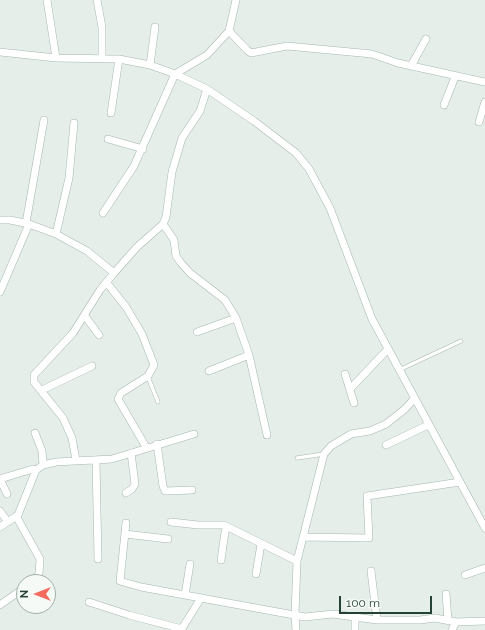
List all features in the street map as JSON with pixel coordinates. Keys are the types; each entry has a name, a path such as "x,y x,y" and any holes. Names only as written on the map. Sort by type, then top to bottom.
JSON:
{"street":[{"path":"48,0 56,58"},
{"path":"97,0 102,27 102,58"},
{"path":"103,213 134,166 143,149 175,74 207,55 229,31 236,0"},
{"path":"150,65 155,27"},
{"path":"229,31 247,50 251,52 287,46 312,47 329,51 372,54 410,66 485,82"},
{"path":"410,66 426,39"},
{"path":"0,52 56,58 119,59 150,65 175,74 207,89 296,153 309,169 330,208 372,319 485,528"},
{"path":"110,113 119,59"},
{"path":"444,105 456,77"},
{"path":"76,460 72,438 63,418 42,390 34,382 34,375 68,340 86,316 106,282 137,247 163,224 166,216 172,172 182,138 200,110 207,89"},
{"path":"479,122 485,102"},
{"path":"0,292 28,224 44,120"},
{"path":"56,234 69,178 74,123"},
{"path":"108,139 143,149"},
{"path":"0,220 10,220 28,224 56,234 87,251 114,273"},
{"path":"163,224 174,240 176,256 181,263 190,273 225,300 236,318 249,355 267,435"},
{"path":"106,282 126,307 151,353 154,366 148,376 121,393 118,399 146,447"},
{"path":"86,316 99,335"},
{"path":"197,332 236,318"},
{"path":"350,390 388,349"},
{"path":"209,371 249,355"},
{"path":"42,390 92,366"},
{"path":"345,374 354,403"},
{"path":"296,630 294,615 297,561 324,454 331,446 350,434 370,431 386,424 406,409 414,399"},
{"path":"386,445 428,425"},
{"path":"35,433 42,451 43,465"},
{"path":"0,527 16,516 22,509 36,470 43,465 76,460 96,461 112,459 146,447 194,434"},
{"path":"157,444 165,491 192,490"},
{"path":"126,493 132,489 135,484 132,452"},
{"path":"96,461 98,559"},
{"path":"7,494 0,479 33,469 36,470"},
{"path":"304,536 369,538 367,496 460,482"},
{"path":"0,511 8,522"},
{"path":"16,516 40,560 39,574"},
{"path":"171,522 198,525 224,525 297,561"},
{"path":"126,523 120,581 141,587 305,617 333,614 377,620 420,620 436,618 456,622 485,621"},
{"path":"220,560 227,527"},
{"path":"125,534 168,539"},
{"path":"256,574 261,544"},
{"path":"185,595 190,564"},
{"path":"465,575 485,568"},
{"path":"371,571 377,620"},
{"path":"0,605 16,594"},
{"path":"446,594 448,620"},
{"path":"89,602 129,615 181,629 201,598"},
{"path":"355,617 355,630"},
{"path":"452,630 456,622"}],"lane":[{"path":"399,370 461,341"},
{"path":"148,376 158,402"},
{"path":"297,458 324,454"}]}
